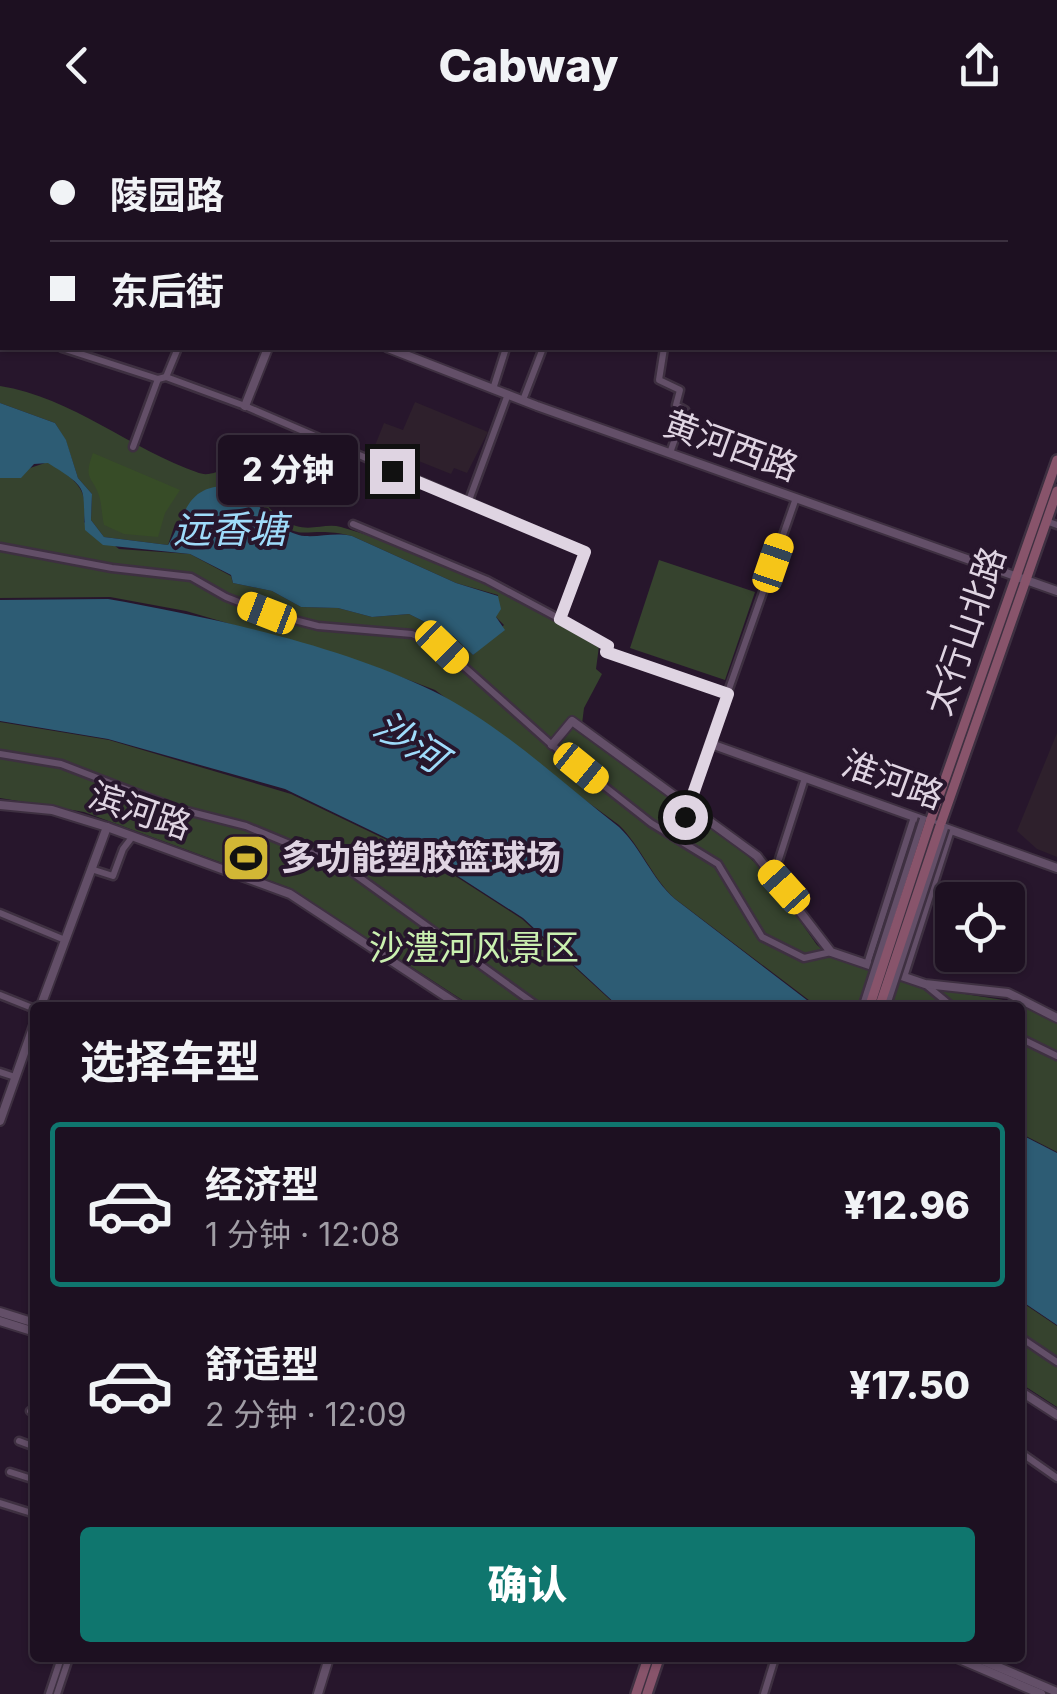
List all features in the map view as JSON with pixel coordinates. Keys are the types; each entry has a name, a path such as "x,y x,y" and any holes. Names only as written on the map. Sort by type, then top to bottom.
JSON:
{"main road":[{"name":"太行山北路","path":"934,824 1013,575 1056,463"},
{"name":"太行山北路","path":"934,824 1057,491"},
{"path":"868,1002 934,824"},
{"path":"884,1002 934,824"},
{"path":"636,1694 647,1662"},
{"path":"647,1694 658,1662"}],"street":[{"path":"69,350 246,406 585,552 560,619"},
{"path":"133,447 177,350"},
{"path":"246,406 267,350"},
{"name":"黄河西路","path":"393,350 1057,591"},
{"path":"415,358 418,350"},
{"path":"494,389 505,350"},
{"path":"524,400 542,350"},
{"path":"664,350 658,380 680,390 676,405 685,410 670,453"},
{"path":"468,503 508,394"},
{"path":"677,837 796,498"},
{"path":"1046,522 1057,525"},
{"path":"353,524 487,580 608,646 606,652 728,694"},
{"path":"0,547 112,568 191,577 226,597 318,626 412,634 442,647 552,744 652,824 718,864 762,937 804,958 831,952 924,984 1008,993 1057,1018"},
{"path":"552,744 572,721 758,856 831,952"},
{"name":"淮河路","path":"711,744 1057,868"},
{"path":"0,754 61,764 175,808 246,826 345,867 532,1002"},
{"path":"779,860 805,778"},
{"name":"滨河路","path":"0,804 52,810 107,827 290,894 454,1002"},
{"path":"867,964 934,824"},
{"path":"904,977 934,824"},
{"path":"40,1002 107,827"},
{"path":"92,868 113,876 123,849 133,836"},
{"path":"0,913 65,940"},
{"path":"924,984 946,1002"},
{"path":"0,995 30,1005"},
{"path":"0,1121 30,1036"},
{"path":"1025,1040 1057,1056"},
{"path":"0,1072 15,1077"},
{"path":"0,1312 30,1322"},
{"path":"0,1321 30,1330"},
{"path":"1025,1340 1057,1362"},
{"path":"1025,1394 1057,1415"},
{"path":"19,1442 30,1445"},
{"path":"1025,1456 1057,1478"},
{"path":"10,1472 30,1478"},
{"path":"0,1502 30,1512"},
{"path":"49,1694 60,1662"},
{"path":"57,1694 68,1662"},
{"path":"318,1694 328,1662"},
{"path":"764,1694 774,1662"},
{"path":"966,1662 1041,1694"},
{"path":"988,1662 1056,1688"}],"shaded area":[{"path":"415,402 488,432 467,473 454,468 451,474 416,460 409,474 370,458 384,423 403,430"},
{"path":"1057,733 1057,857 1037,849 1017,831"}],"green space":[{"name":"沙澧河风景区","path":"0,386 26,392 77,412 199,473 240,473 258,483 256,492 273,512 290,523 302,527 341,527 409,550 505,594 599,646 596,669 602,674 584,708 581,732 731,840 767,874 817,945 831,957 952,992 1016,1002 811,1002 674,898 619,825 435,690 367,664 186,611 110,597 0,598 0,478 48,462 78,486 84,501 84,522 119,549 190,554 231,576 233,583 272,591 301,607 338,608 372,617 409,614 453,636 473,655 504,625 496,617 498,595 456,583 352,536 293,531 256,499 175,524 168,545 104,537 91,520 92,494 78,478 66,441 55,423 0,403"},
{"path":"93,453 180,490 165,513 158,537 124,534 104,525 98,492 89,474"},
{"path":"659,560 755,592 725,680 630,648"},
{"name":"沙澧河风景区","path":"0,722 109,740 291,794 435,863 522,919 613,1002 465,1002 290,888 84,812 0,798"},
{"name":"沙澧河风景区","path":"1025,1005 1057,1021 1057,1152 1025,1136"},
{"path":"1025,1304 1057,1326 1057,1407 1025,1386"}],"water":[{"name":"远香塘","path":"0,403 55,423 66,440 78,478 92,494 91,520 104,537 168,545 197,495 219,486 236,486 295,534 352,536 456,583 498,596 501,609 496,617 505,630 473,655 453,636 409,614 372,617 338,608 301,607 272,591 233,583 231,575 190,554 103,545 85,530 81,490 62,472 48,463 34,464 21,478 0,478"},
{"name":"沙河","path":"108,599 189,614 316,646 433,691 506,736 619,827 675,899 809,1002 614,1002 523,918 436,862 285,789 108,739 0,721 0,600"},
{"path":"1025,1137 1057,1153 1057,1325 1025,1303"}],"place":[{"name":"多功能塑胶篮球场","path":"246,858"}],"route":[{"path":"392,471 585,552 560,619 608,646 606,652 728,694 685,817"}]}
